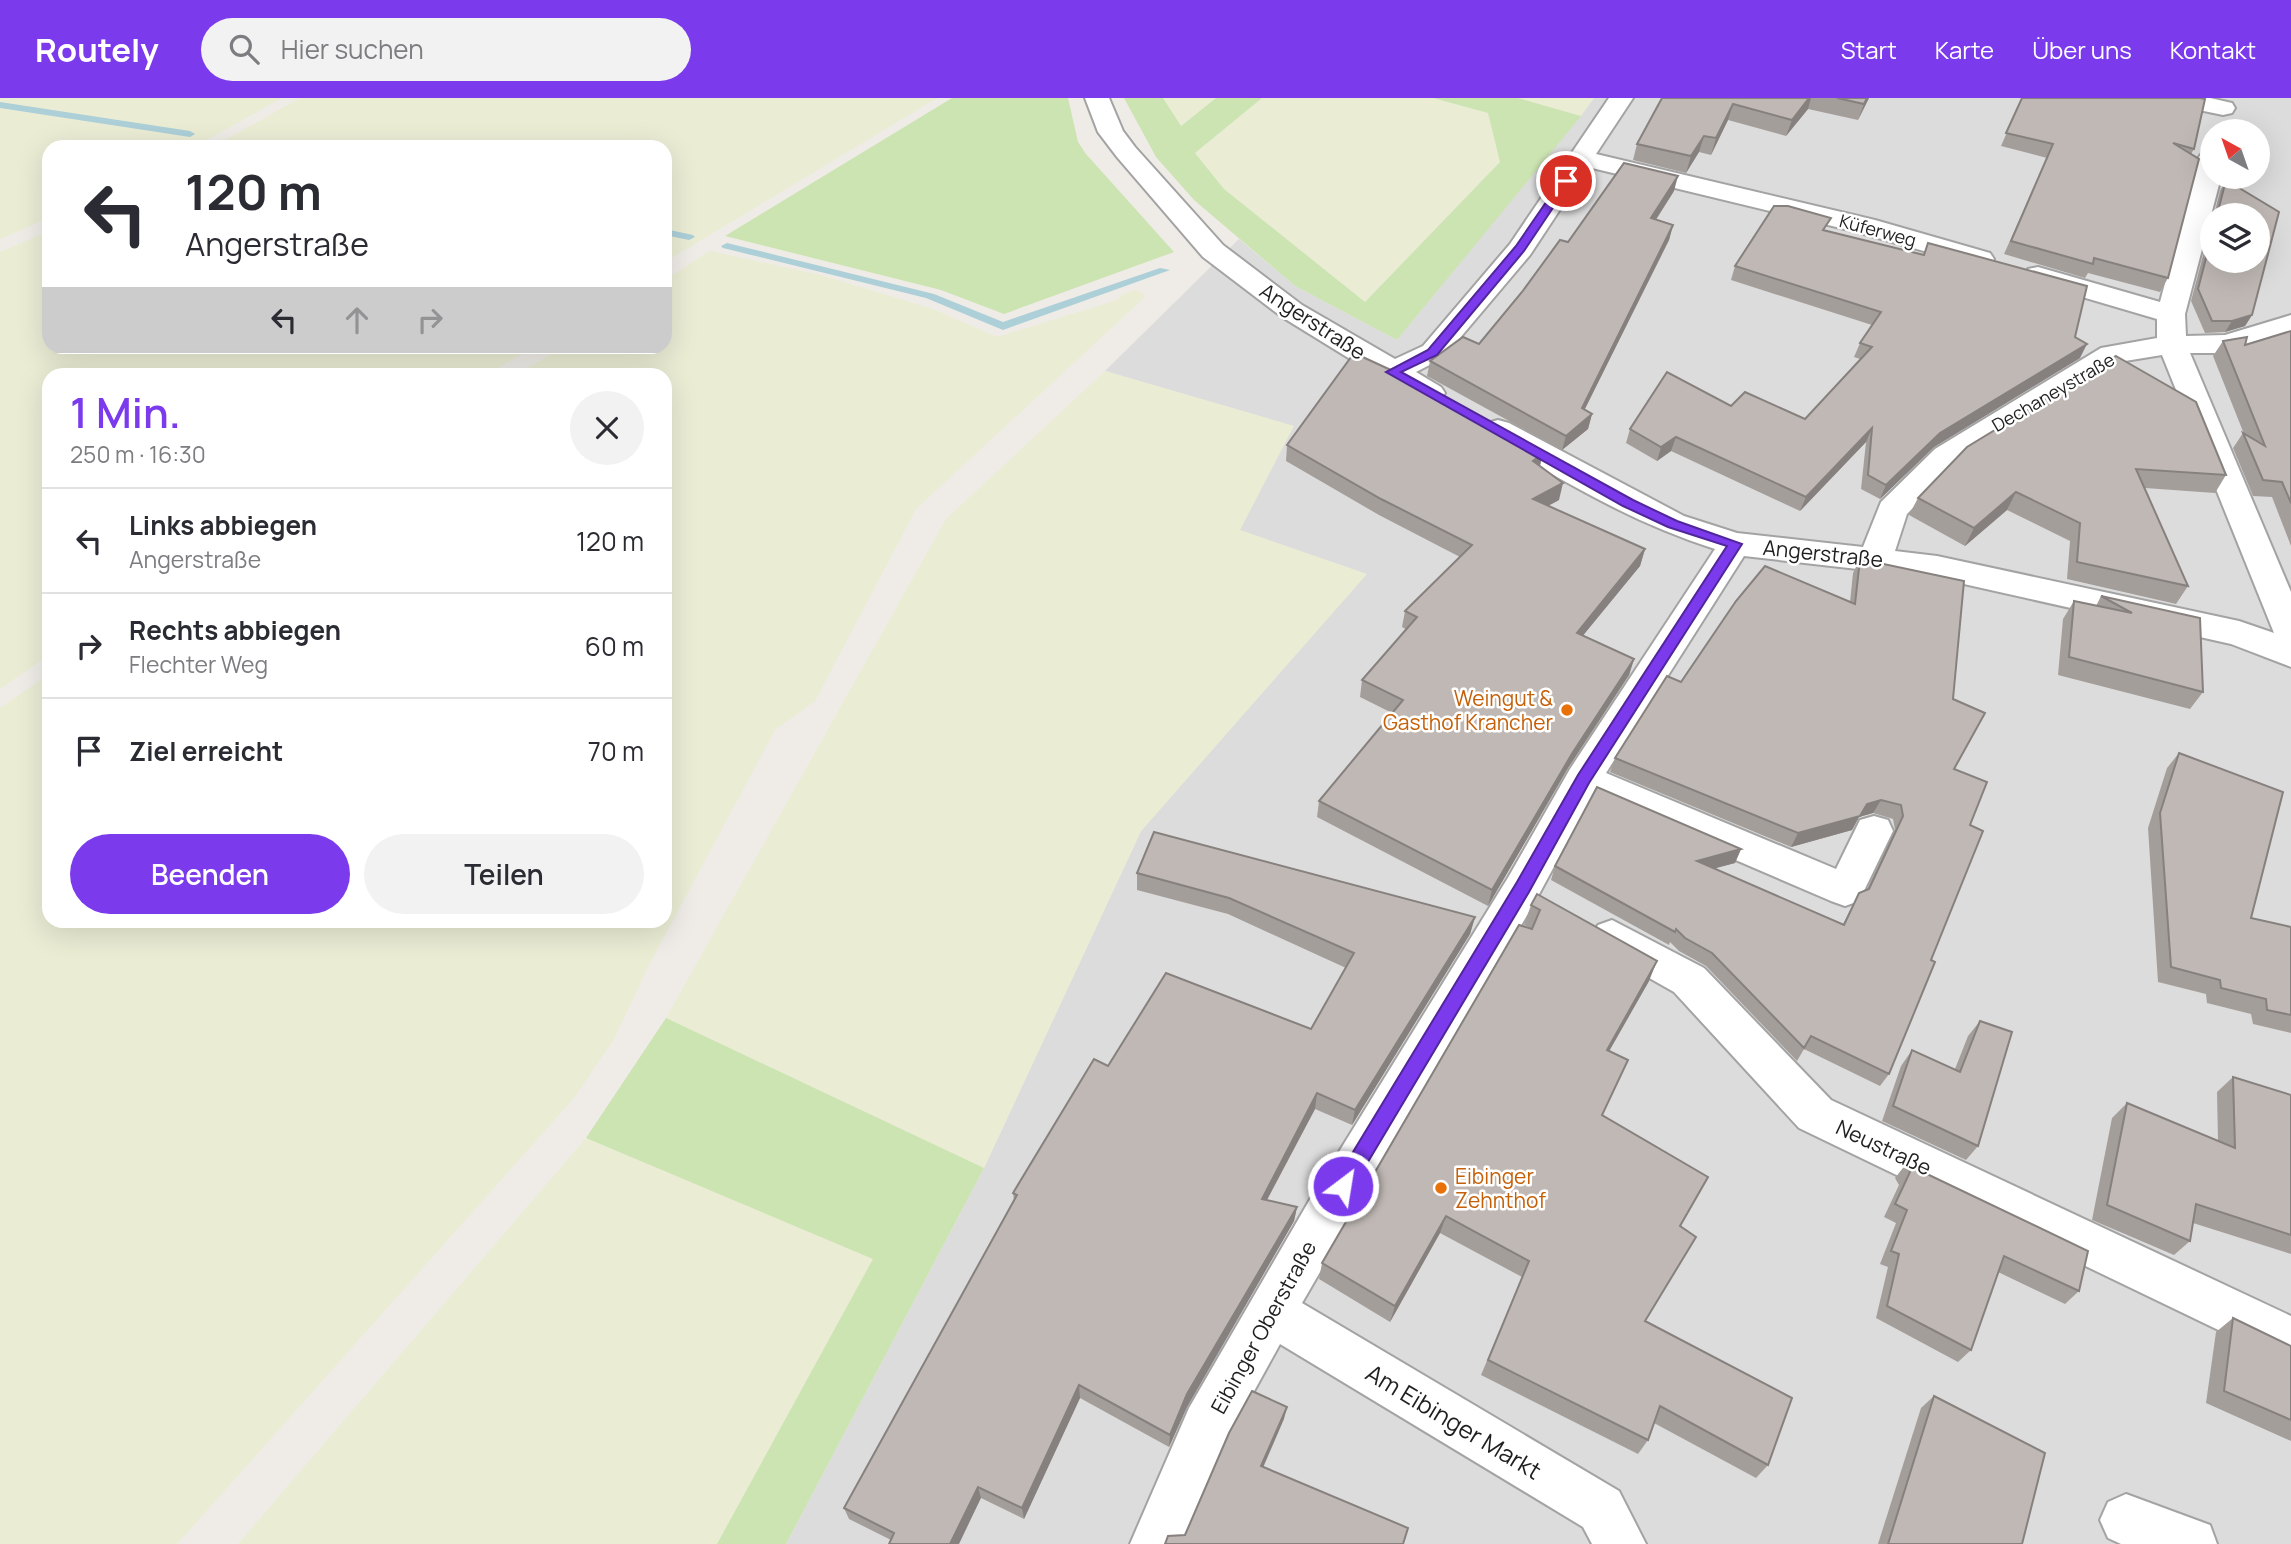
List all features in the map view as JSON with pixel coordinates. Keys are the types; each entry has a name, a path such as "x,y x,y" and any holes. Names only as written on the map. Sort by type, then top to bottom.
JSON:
{"street":[{"name":"Angerstraße","path":"1097,98 1111,132 1126,152 1213,251 1292,311 1392,372 1628,503 1685,529 1735,544 1876,558 2017,583 2239,633 2291,654"},
{"path":"1392,372 1433,352 1520,249 1621,98"},
{"path":"2174,98 2222,112"},
{"name":"Küferweg","path":"1581,158 1865,226 2171,314"},
{"path":"2204,189 2171,314 2172,345 2291,633"},
{"name":"Dechaneystraße","path":"1876,558 1892,510 1946,456 2111,354 2172,345 2227,344 2291,324"},
{"name":"Eibinger Oberstraße","path":"1156,1544 1207,1426 1329,1209 1555,905 1583,779 1735,544"},
{"path":"1583,779 1845,890 1874,831"},
{"name":"Neustraße","path":"1555,905 1689,980 1815,1114 2291,1340"},
{"name":"Am Eibinger Markt","path":"1272,1312 1601,1509 1620,1544"},
{"path":"2126,1520 2192,1544"}],"shaded area":[{"path":"1594,98 2291,98 2291,1544 786,1544 984,1168 1141,831 1366,574 1239,530 1293,426 1105,371 1239,239 1295,286 1397,340"}],"green space":[{"path":"0,98 282,98 207,140 42,140 42,221 0,239"},
{"path":"300,98 937,98 672,258 672,140 225,140"},
{"path":"952,98 1068,98 1078,142 1086,154 1174,252 1004,314 941,290 725,236"},
{"path":"1124,98 1163,98 1181,126 1216,98 1262,98 1195,153 1224,189 1365,302 1500,162 1488,113 1433,98 1518,98 1581,116 1397,340 1295,286 1194,200 1156,157"},
{"path":"1163,98 1216,98 1180,126"},
{"path":"1262,98 1433,98 1488,113 1500,162 1365,302 1224,189 1195,153"},
{"path":"1518,98 1594,98 1581,116"},
{"path":"42,234 42,354 522,354 499,368 42,368 42,660 0,689 0,252"},
{"path":"710,251 821,275 933,309 997,337 1117,300 1123,294 1136,290 1146,296 916,509 815,701 775,730 672,922 672,368 528,368 551,354 672,354 672,275"},
{"path":"1105,371 1294,426 1240,530 1367,574 1141,831 984,1168 666,1018 946,519"},
{"path":"42,679 42,928 669,928 614,1039 575,1097 177,1544 0,1544 0,708"},
{"path":"666,1018 984,1168 786,1544 717,1544 873,1259 586,1138"},
{"path":"586,1138 874,1258 717,1544 238,1544"}],"building":[{"path":"1662,98 1809,98 1792,120 1733,104 1716,138 1704,136 1691,156 1637,144"},
{"path":"1837,98 1867,98 1864,104"},
{"path":"2022,98 2205,99 2194,149 2173,143 2199,159 2168,278 2094,258 2093,264 2011,241 2053,144 2006,133"},
{"path":"1624,163 1678,176 1651,218 1673,225 1582,408 1592,414 1566,436 1430,361 1463,337 1479,344 1560,240 1568,242"},
{"path":"2224,189 2241,189 2264,203 2220,203"},
{"path":"1774,206 1788,206 1831,218 1823,230 1924,255 1928,243 2087,286 2075,337 2087,344 1940,433 1886,485 1868,475 1872,428 1806,497 1676,437 1661,447 1630,429 1667,372 1731,406 1745,392 1805,419 1872,347 1860,343 1881,312 1735,266"},
{"path":"2270,207 2279,212 2270,246"},
{"path":"2202,273 2263,273 2252,315 2232,321 2212,321 2198,289"},
{"path":"2291,331 2291,503 2282,482 2263,480 2243,433 2265,446 2223,341 2247,337 2245,345"},
{"path":"1354,353 1406,377 1543,453 1533,461 1563,483 1533,499 1645,549 1577,633 1634,659 1573,752 1492,890 1319,801 1403,700 1362,680 1417,617 1405,611 1472,545 1381,499 1287,445"},
{"path":"2116,356 2196,402 2226,475 2136,469 2188,586 2077,562 2080,523 2016,492 1974,528 1918,498 1967,447"},
{"path":"1860,559 1964,581 1953,699 1985,713 1954,769 1987,782 1970,825 1983,831 1931,960 1935,962 1889,1074 1811,1036 1804,1048 1712,953 1685,938 1676,929 1675,932 1555,866 1597,787 1741,849 1697,861 1844,925 1859,893 1869,889 1903,816 1901,805 1881,800 1867,804 1860,816 1798,833 1615,758 1667,676 1681,682 1736,601 1765,566 1855,604"},
{"path":"2101,596 2200,618 2203,692 2069,657 2074,601 2132,613"},
{"path":"2179,753 2283,792 2251,918 2291,927 2291,1015 2267,1010 2266,999 2221,988 2220,980 2171,967 2160,813"},
{"path":"1154,832 1475,917 1355,1110 1317,1093 1262,1199 1297,1207 1187,1394 1170,1435 1079,1385 1022,1508 978,1487 950,1544 889,1544 894,1533 844,1508 1017,1195 1013,1193 1094,1059 1108,1066 1166,973 1311,1029 1354,953 1229,898 1137,873"},
{"path":"1537,894 1657,961 1607,1050 1628,1060 1602,1115 1708,1177 1680,1226 1696,1237 1645,1321 1792,1398 1768,1465 1660,1406 1648,1440 1488,1360 1529,1261 1446,1216 1395,1306 1322,1263 1519,925 1532,929 1540,910 1531,905"},
{"path":"1980,1021 2012,1032 1978,1146 1893,1106 1912,1050 1960,1072"},
{"path":"2233,1077 2291,1095 2291,1235 2196,1204 2190,1241 2107,1205 2127,1103 2235,1148"},
{"path":"1906,1164 2088,1251 2079,1291 2004,1256 1971,1350 1887,1306 1899,1254 1891,1251 1907,1210 1895,1204 1910,1172"},
{"path":"2233,1318 2291,1346 2291,1420 2224,1391"},
{"path":"1252,1391 1287,1407 1261,1466 1408,1528 1403,1544 1165,1544 1168,1536 1185,1535 1229,1433"},
{"path":"1934,1396 2045,1453 2022,1544 1888,1544"}],"waterway":[{"path":"0,105 190,134"},
{"path":"672,233 689,237"},
{"path":"727,246 930,296 1003,326 1164,270"}],"place":[{"name":"Weingut & Gasthof Krancher","path":"1567,710"},
{"name":"Eibinger Zehnthof","path":"1441,1188"}],"route":[{"path":"1343,1186 1523,887 1583,779 1735,544 1672,524 1628,503 1392,372 1433,352 1520,249 1566,181"}]}
